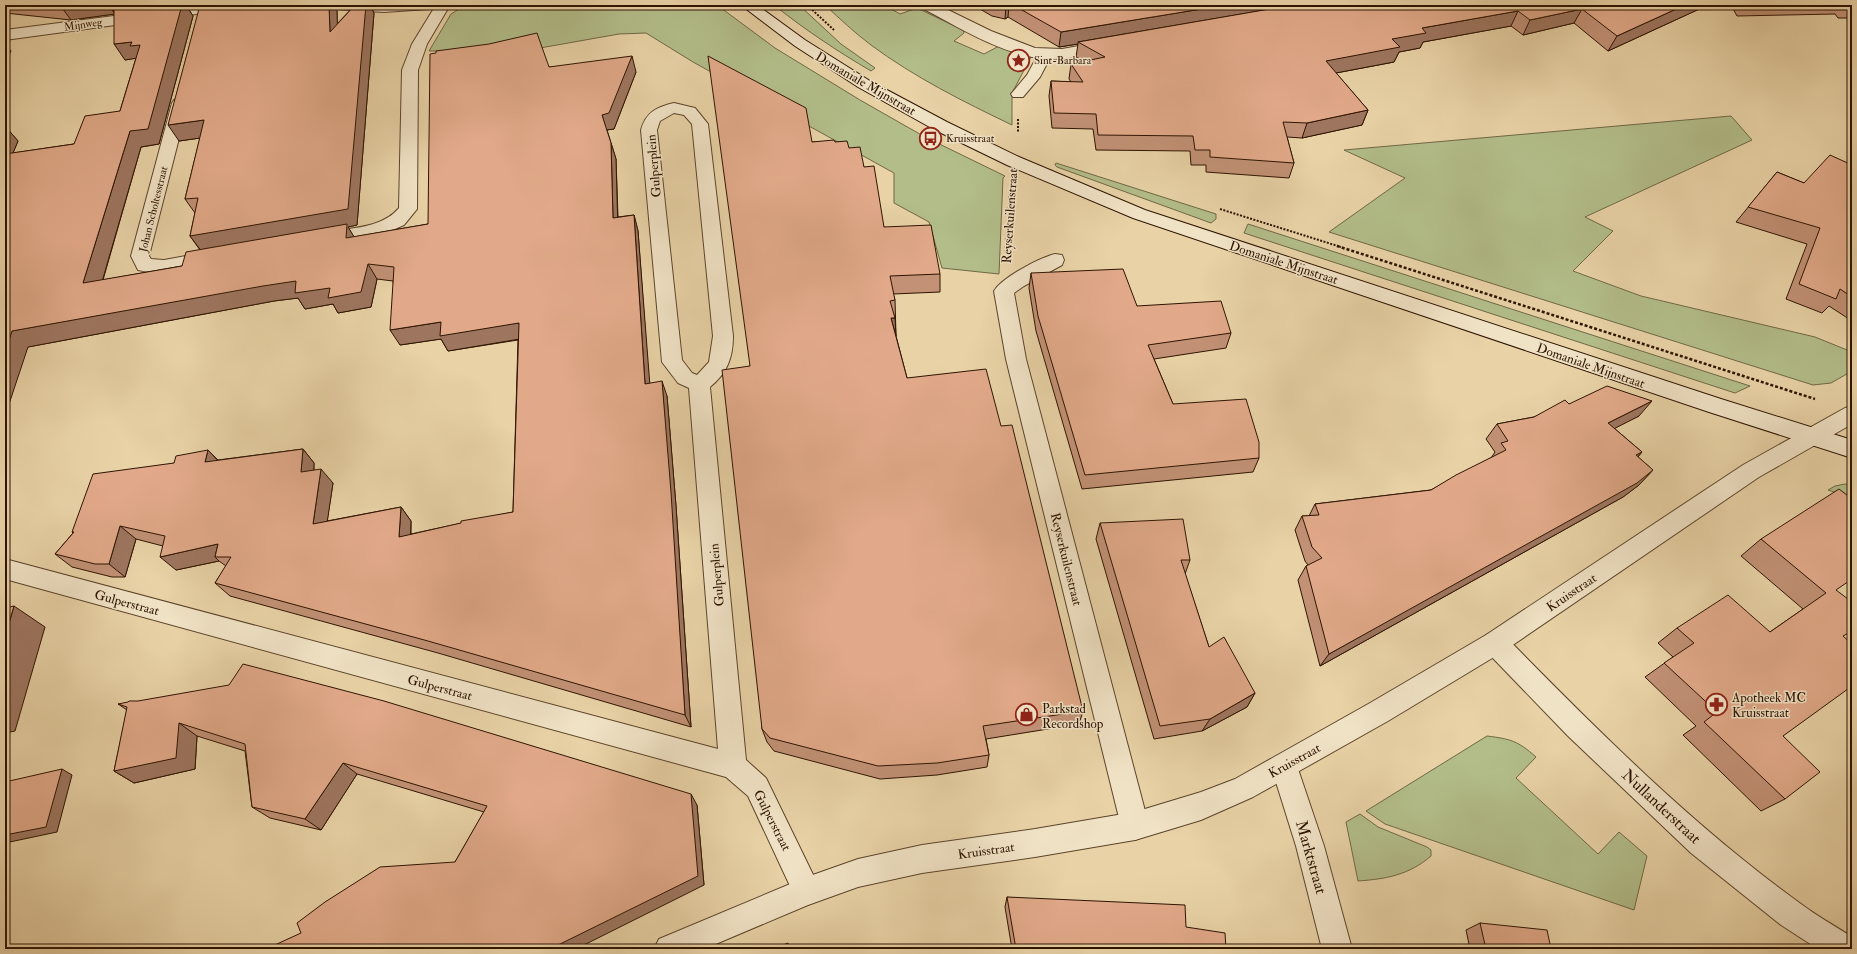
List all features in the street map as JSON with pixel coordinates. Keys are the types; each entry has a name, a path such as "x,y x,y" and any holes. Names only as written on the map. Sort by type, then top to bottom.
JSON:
{"street":[{"name":"Mijnweg","path":"5,35 202,16 233,5"},
{"path":"336,5 384,8 428,5"},
{"path":"304,242 382,228 398,221 408,209 410,70 413,57 443,5"},
{"name":"Domaniale Mijnstraat","path":"748,5 800,43 864,84 941,126 1013,161 1139,214 1708,404 1852,448"},
{"path":"927,5 1028,51 1045,54 1063,54 1122,43"},
{"name":"Johan Scholtesstraat","path":"185,84 140,256 145,265 164,266 226,255"},
{"name":"Gulperplein","path":"674,108 683,108 693,112 700,124 723,336 723,356 718,366 699,384 685,378 672,362 649,130 655,116 660,112 674,108"},
{"name":"Reyserkuilenstraat","path":"1055,260 1017,281 1004,292 1016,359 1135,826"},
{"name":"Gulperplein","path":"699,384 733,766"},
{"name":"Kruisstraat","path":"669,949 807,891 858,873 922,859 1035,843 1135,826 1201,806 1244,788 1495,643 1751,471 1852,414"},
{"name":"Gulperstraat","path":"5,569 733,766 757,787 807,891"},
{"name":"Nullanderstraat","path":"1495,643 1577,727 1701,843 1791,915 1845,949"},
{"name":"Marktstraat","path":"1284,766 1310,846 1337,949"}],"lane":[{"path":"1018,94 1033,77 1045,54"}],"path":[{"path":"807,5 838,33"},
{"name":"Reyserkuilenstraat","path":"1004,292 1013,161"},
{"path":"1220,210 1822,401"}],"green space":[{"path":"475,5 717,5 775,48 860,100 925,137 1005,176 1003,178 999,274 942,268 929,222 894,203 894,173 693,62 646,33 619,34 523,51 429,51 451,14 459,9"},
{"path":"774,5 799,5 841,44 875,68 871,71 846,56"},
{"path":"825,5 884,5 900,14 917,8 963,30 964,33 954,41 984,54 999,46 1031,57 1012,93 1012,125 958,98 904,68 865,40"},
{"path":"1731,116 1752,140 1585,217 1613,231 1573,271 1641,296 1815,337 1852,352 1852,371 1831,383 1813,385 1329,232 1405,178 1344,150"},
{"path":"1056,163 1216,214 1216,219 1211,223 1057,167 1055,165"},
{"path":"1248,224 1750,386 1735,393 1244,233"},
{"path":"1845,484 1852,485 1852,498 1828,490 1835,486"},
{"path":"1487,736 1502,738 1519,744 1536,757 1516,778 1598,854 1619,832 1647,856 1634,910 1385,824 1366,811"},
{"path":"1360,814 1378,827 1427,847 1431,850 1431,856 1406,872 1378,879 1358,881 1346,822"}],"building":[{"path":"148,5 182,5 148,129 130,131 83,283 182,266 186,252 347,224 346,238 428,224 430,54 436,53 436,51 489,44 537,33 549,67 632,56 609,113 602,115 611,143 613,218 634,215 645,384 662,381 671,492 685,715 428,641 215,583 231,557 215,557 218,544 160,557 165,536 120,526 109,564 95,564 55,554 74,532 72,532 93,474 174,463 176,456 208,450 205,462 303,449 301,472 321,469 313,524 401,507 399,537 461,523 461,521 513,512 519,323 440,336 441,322 390,330 394,267 368,264 361,292 328,298 330,288 295,293 296,281 12,331 5,352 5,154 74,144 85,116 120,111 140,45 130,46 132,42 114,44 114,10 112,10"},
{"path":"200,5 329,5 330,32 355,5 366,5 348,209 190,236 198,198 185,199 204,120 168,125"},
{"path":"1013,5 1226,5 1061,32"},
{"path":"1293,5 1685,5 1617,36 1582,9 1530,20 1518,11 1422,28 1426,33 1392,39 1400,47 1326,61 1368,110 1307,123 1283,122 1294,163 1210,157 1210,150 1195,150 1193,136 1098,135 1096,114 1054,113 1051,81 1083,82 1071,64 1105,57 1078,42"},
{"path":"708,56 806,108 812,142 834,140 835,142 847,141 849,148 860,147 864,167 874,166 884,227 931,225 940,274 890,276 895,300 890,301 895,318 891,318 907,378 986,369 1001,426 1012,425 1083,711 983,726 989,755 937,763 878,766 770,738 762,729 722,370 750,366"},
{"path":"1830,155 1852,165 1852,297 1840,289 1836,299 1799,284 1820,228 1748,207 1777,172 1804,183"},
{"path":"1123,269 1137,306 1221,301 1231,333 1148,345 1173,404 1246,399 1259,442 1259,458 1085,475 1038,316 1031,273"},
{"path":"1607,386 1652,401 1608,423 1642,452 1636,455 1653,470 1637,483 1329,654 1306,566 1322,558 1312,547 1302,516 1319,515 1315,504 1431,490 1456,475 1506,450 1501,443 1508,441 1497,424 1534,417 1565,400 1569,404"},
{"path":"1839,489 1852,499 1852,579 1836,590 1852,602 1852,631 1843,636 1852,644 1852,686 1783,736 1820,772 1785,799 1704,722 1717,712 1664,663 1694,643 1677,628 1728,595 1770,632 1826,593 1761,539"},
{"path":"1183,519 1190,560 1181,560 1209,647 1224,637 1255,693 1210,719 1160,726 1100,523"},
{"path":"14,606 5,637 5,608"},
{"path":"243,664 384,701 691,794 698,876 550,949 266,949 301,933 297,923 325,902 380,867 455,862 487,806 343,763 305,819 252,807 245,744 179,723 176,758 114,771 127,707 118,704 229,685"},
{"path":"62,769 46,827 5,835 5,782"},
{"path":"1007,897 1185,905 1186,927 1225,933 1226,949 1016,949"},
{"path":"1480,923 1547,930 1551,949 1486,949"},
{"path":"788,943 790,949 773,949"}],"place":[{"name":"Sint-Barbara","path":"1018,60"},
{"name":"Kruisstraat","path":"930,138"},
{"name":"Apotheek MC Kruisstraat","path":"1716,704"},
{"name":"Parkstad Recordshop","path":"1027,715"}]}
